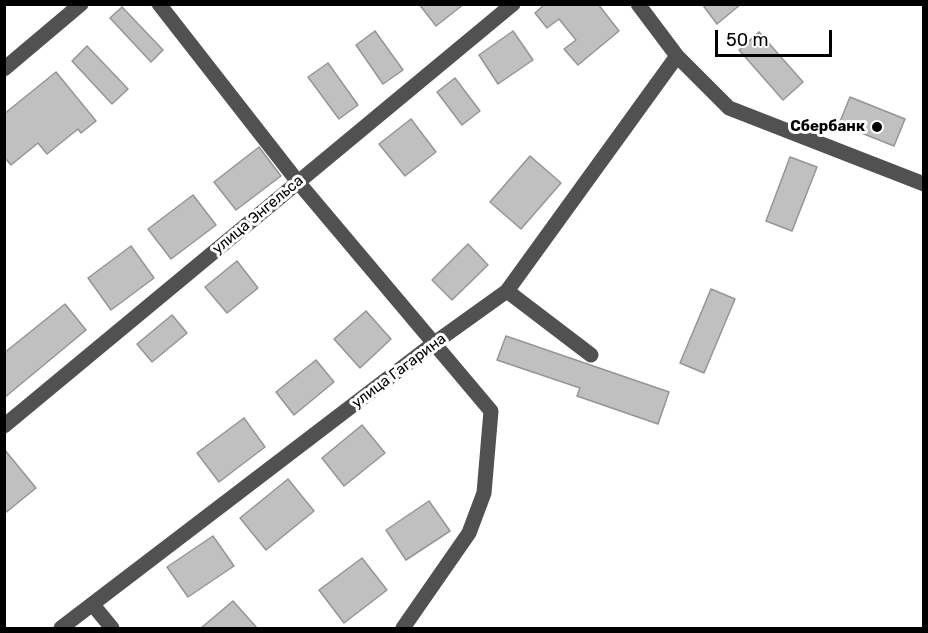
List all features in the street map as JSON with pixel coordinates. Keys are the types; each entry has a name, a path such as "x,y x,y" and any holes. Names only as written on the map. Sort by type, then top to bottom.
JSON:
{"street":[{"path":"4,69 81,4"},
{"path":"159,4 298,182 490,411 484,493 469,533 403,628"},
{"name":"улица Энгельса","path":"4,426 513,4"},
{"path":"638,4 676,56 729,108 924,184"},
{"name":"улица Гагарина","path":"62,628 433,344 507,291 676,56"},
{"path":"507,291 591,355"},
{"path":"93,605 112,628"}],"building":[{"path":"419,4 464,4 436,26"},
{"path":"545,4 598,4 619,31 578,65 564,49 576,40 559,19 547,28 535,13"},
{"path":"702,4 741,4 717,24"},
{"path":"122,7 163,50 151,62 110,18"},
{"path":"375,31 403,70 383,84 356,45"},
{"path":"513,31 533,60 498,84 479,55"},
{"path":"759,32 803,82 783,100 739,50"},
{"path":"87,46 128,89 112,104 72,61"},
{"path":"328,63 358,105 339,119 308,77"},
{"path":"56,72 96,121 81,133 78,129 47,154 38,143 11,165 4,157 4,114"},
{"path":"455,78 480,111 462,125 437,92"},
{"path":"850,97 905,119 894,146 839,124"},
{"path":"411,119 436,152 405,176 379,144"},
{"path":"259,147 281,176 236,210 214,182"},
{"path":"530,156 561,183 521,229 490,202"},
{"path":"790,157 817,167 792,231 766,221"},
{"path":"193,195 216,225 171,259 148,229"},
{"path":"468,244 488,265 452,300 432,280"},
{"path":"131,246 154,278 111,310 88,278"},
{"path":"237,261 258,288 227,313 205,287"},
{"path":"711,289 735,299 704,373 680,363"},
{"path":"65,304 86,330 4,398 4,353"},
{"path":"366,311 391,339 360,368 334,339"},
{"path":"172,315 187,333 152,362 137,344"},
{"path":"506,336 669,392 658,424 577,396 580,388 497,360"},
{"path":"316,360 334,382 294,415 276,392"},
{"path":"244,418 265,447 219,482 197,453"},
{"path":"362,425 385,453 344,486 322,458"},
{"path":"4,449 36,488 4,514"},
{"path":"288,479 314,511 266,550 240,518"},
{"path":"429,501 450,531 406,560 386,530"},
{"path":"213,536 234,566 188,597 167,567"},
{"path":"362,558 387,590 344,623 319,590"},
{"path":"233,601 257,628 201,628"}],"place":[{"name":"Сбербанк","path":"877,127"}]}
